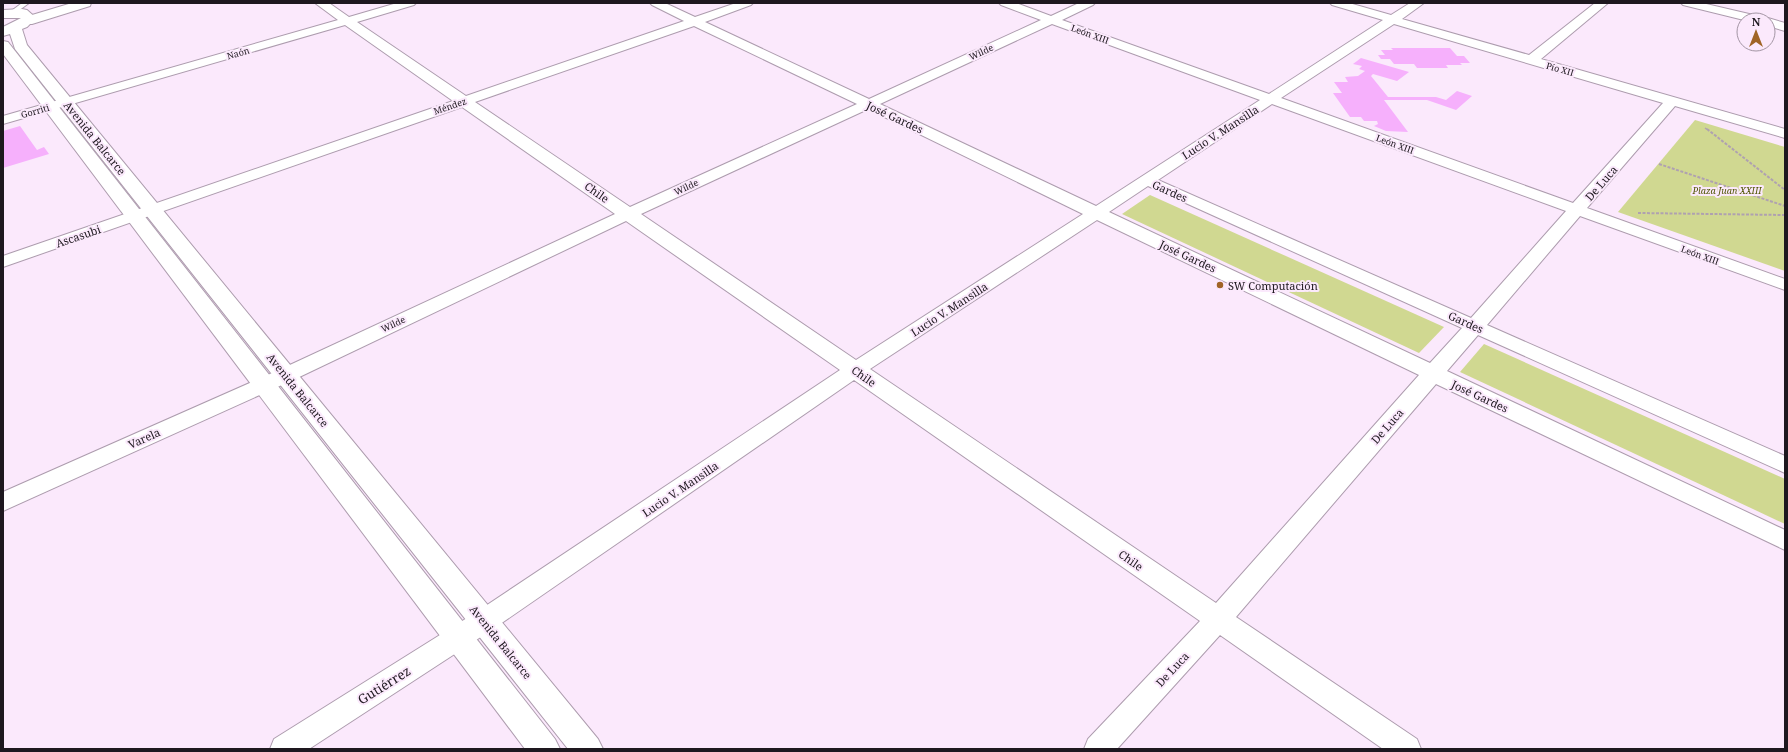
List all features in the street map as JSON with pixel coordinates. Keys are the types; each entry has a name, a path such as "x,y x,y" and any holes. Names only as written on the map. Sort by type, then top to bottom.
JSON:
{"main road":[{"path":"12,19 72,3"},
{"path":"12,19 85,3"},
{"name":"Avenida Balcarce","path":"12,19 58,105 144,213 286,375 587,749"},
{"name":"Avenida Balcarce","path":"144,213 264,385 544,749"}],"street":[{"name":"Chile","path":"321,3 1407,749"},
{"name":"Naón","path":"58,105 410,3"},
{"name":"José Gardes","path":"656,3 1785,540"},
{"name":"Méndez","path":"144,213 747,3"},
{"name":"León XIII","path":"1005,3 1785,286"},
{"name":"Wilde","path":"286,375 628,214 1089,3"},
{"name":"Pío XII","path":"1336,3 1672,101 1784,132"},
{"name":"Lucio V. Mansilla","path":"484,621 855,370 1418,3"},
{"path":"1531,60 1602,3"},
{"path":"1687,3 1736,15"},
{"name":"De Luca","path":"1098,749 1218,619 1672,101"},
{"name":"Gorriti","path":"3,120 58,105"},
{"name":"Gardes","path":"1146,180 1785,465"},
{"name":"Ascasubi","path":"3,262 144,213"},
{"name":"Varela","path":"3,502 286,375"},
{"name":"Gutiérrez","path":"284,749 484,621"}],"path":[{"path":"1701,125 1785,190"},
{"path":"1659,164 1785,206"},
{"path":"1634,213 1785,215"}],"green space":[{"name":"Plaza Juan XXIII","path":"1695,120 1785,147 1785,271 1618,212"},
{"path":"1150,195 1444,327 1419,353 1122,214"},
{"path":"1484,344 1785,479 1785,524 1460,372"}],"building":[{"path":"1391,48 1450,48 1457,56 1464,56 1470,63 1460,63 1462,65 1446,65 1448,68 1417,68 1414,64 1394,64 1390,59 1381,59 1378,55 1385,55 1381,50 1393,50"},
{"path":"1361,58 1409,72 1397,81 1373,74 1371,76 1388,97 1436,97 1446,100 1457,91 1472,96 1456,110 1427,100 1384,100 1408,132 1386,131 1374,126 1378,124 1377,121 1364,121 1361,117 1350,117 1333,93 1342,93 1334,82 1348,82 1345,77 1358,76 1365,71 1359,69 1362,66 1353,64"},
{"path":"20,126 37,150 44,147 49,154 3,168 3,131"}],"place":[{"name":"SW Computación","path":"1220,285"}]}
